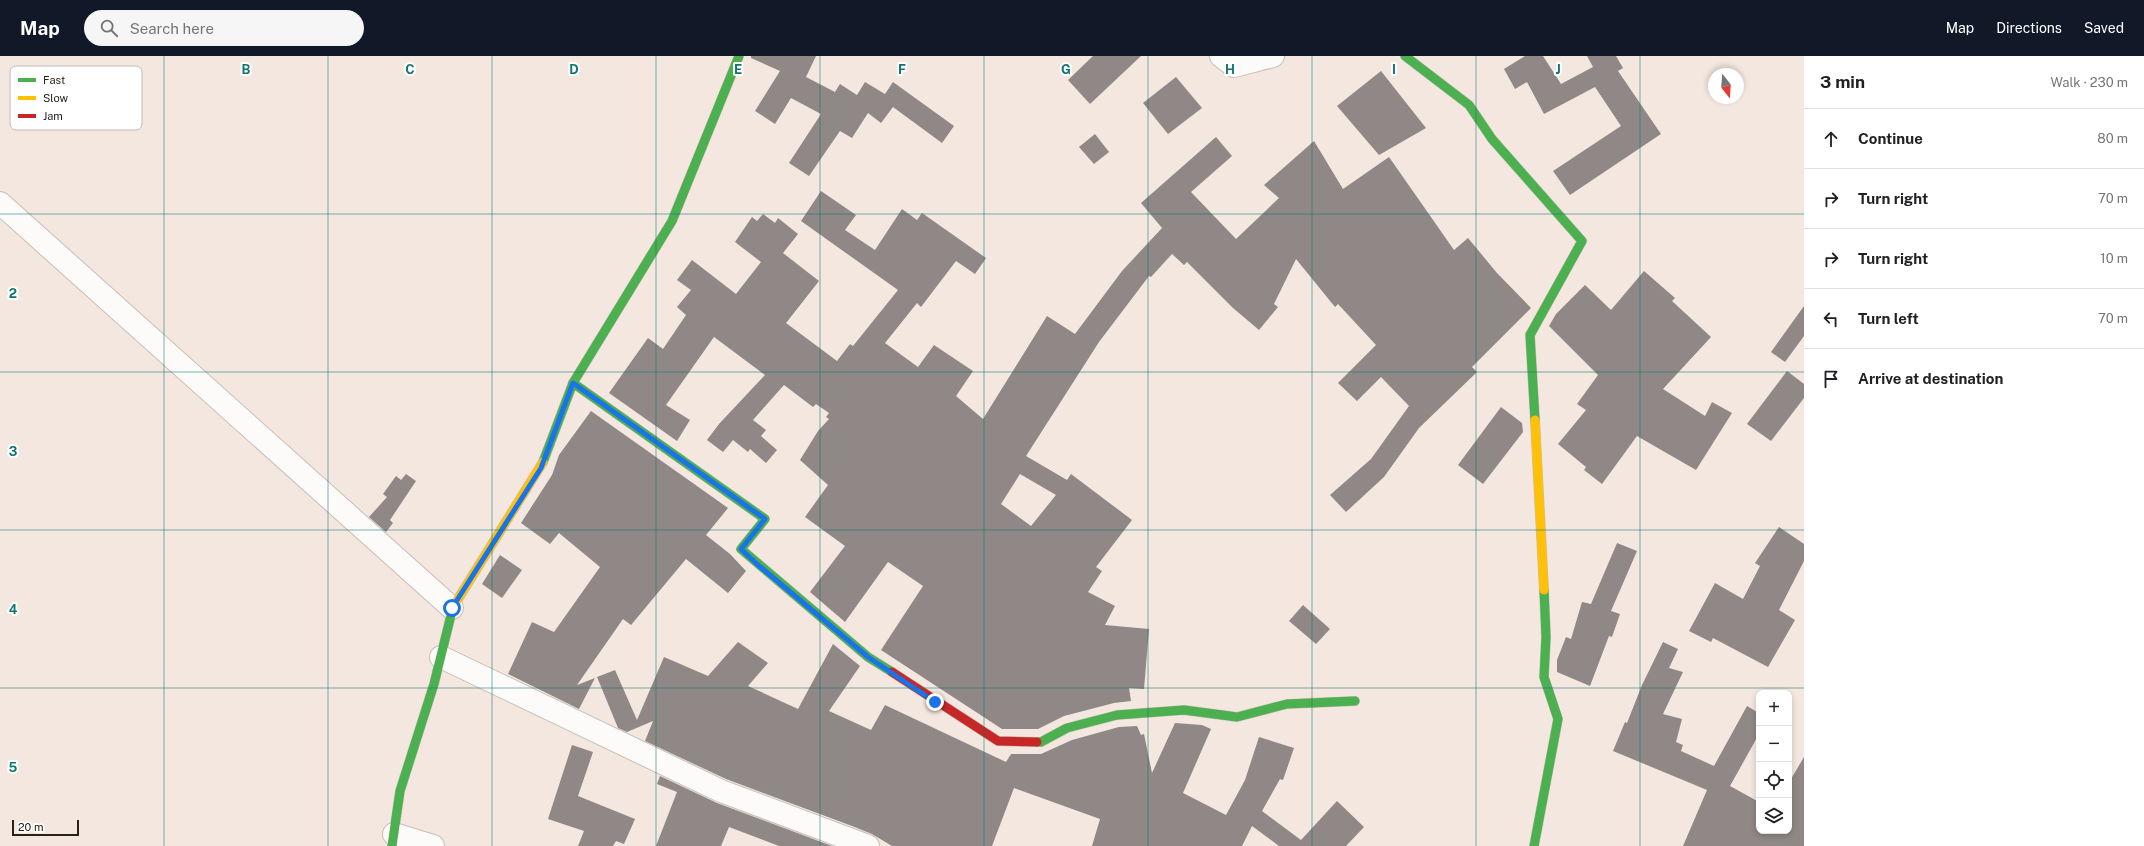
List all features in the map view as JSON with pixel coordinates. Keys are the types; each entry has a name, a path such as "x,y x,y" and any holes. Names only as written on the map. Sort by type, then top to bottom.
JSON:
{"street":[{"path":"433,846 393,840 400,791 434,684 452,608 541,468 573,383 672,221 739,56"},
{"path":"1221,56 1234,66 1273,56"},
{"path":"1405,56 1469,105 1492,139 1582,241 1530,335 1546,637 1544,677 1558,718 1534,846"},
{"path":"0,203 452,608"},
{"path":"573,383 765,519 741,549 758,565 868,657 998,741 1041,742 1067,728 1117,715 1184,710 1237,717 1287,704 1355,701"},
{"path":"441,657 721,791 868,846"}],"building":[{"path":"751,56 816,56 806,77 835,92 840,84 857,95 865,82 885,94 893,82 954,126 942,143 893,107 881,123 868,113 852,138 840,131 809,176 789,163 821,114 791,98 775,124 755,111 780,71 751,58"},
{"path":"1093,56 1141,56 1090,104 1068,80"},
{"path":"1525,56 1543,56 1561,84 1593,67 1587,56 1616,56 1623,68 1618,71 1661,134 1570,195 1553,171 1621,126 1595,87 1544,114 1527,82 1515,89 1504,69"},
{"path":"1381,71 1426,128 1379,155 1337,106"},
{"path":"1176,77 1202,108 1168,134 1143,103"},
{"path":"1095,134 1109,152 1094,164 1079,147"},
{"path":"1216,137 1232,156 1191,192 1236,239 1279,198 1264,185 1314,141 1343,189 1389,157 1454,250 1468,238 1497,273 1531,308 1472,367 1477,372 1419,428 1384,477 1346,512 1330,495 1371,459 1409,406 1381,377 1357,401 1338,383 1376,345 1338,304 1335,307 1296,259 1274,304 1278,307 1259,330 1233,308 1187,262 1184,265 1172,254 1151,277 1149,276 1099,342 1026,456 1067,480 1071,474 1132,520 1096,567 1102,571 1088,592 1115,606 1105,625 1149,629 1144,689 1129,688 1131,701 1114,703 1064,716 1038,729 1002,729 881,650 923,586 888,562 845,622 810,592 845,546 805,517 828,485 800,460 818,431 829,419 826,417 829,413 816,404 813,407 784,385 753,420 766,430 761,436 777,450 766,463 750,449 748,452 733,440 723,452 707,440 719,424 765,375 714,337 666,405 690,420 677,441 609,393 648,338 663,349 686,315 677,307 691,290 677,280 692,260 736,294 761,262 735,242 752,217 757,221 763,214 775,223 778,218 798,234 783,253 819,281 786,323 837,361 850,344 853,346 898,290 801,221 821,191 856,215 845,230 875,250 902,209 917,220 922,213 986,258 975,274 956,261 921,307 917,303 885,343 918,367 934,345 973,371 956,396 983,419 1047,316 1075,334 1122,271 1162,228 1141,203","holes":["1020,474 1056,495 1031,526 1001,504"]},
{"path":"1644,271 1675,298 1672,301 1711,337 1663,389 1705,416 1712,402 1732,413 1696,470 1637,436 1602,484 1584,470 1586,467 1558,444 1586,410 1577,404 1598,375 1549,326 1556,314 1585,285 1611,310"},
{"path":"1804,306 1804,336 1785,362 1771,352"},
{"path":"1787,371 1804,384 1804,398 1771,441 1747,424"},
{"path":"1501,407 1522,423 1523,432 1483,484 1458,465"},
{"path":"591,411 728,508 706,535 730,554 746,571 728,593 686,559 631,625 623,619 577,685 595,678 579,709 508,674 532,622 554,632 600,567 559,533 550,544 521,523 552,475 559,455"},
{"path":"406,474 416,481 390,520 393,523 386,532 369,517 387,497 383,494 396,476 401,480"},
{"path":"1779,527 1804,544 1804,561 1779,610 1795,620 1768,667 1713,638 1711,642 1689,631 1715,583 1743,599 1760,566 1755,563"},
{"path":"1617,543 1637,551 1611,611 1620,614 1612,637 1609,636 1590,686 1557,672 1557,660 1566,637 1571,639 1582,602 1591,604"},
{"path":"500,555 522,570 502,598 482,584"},
{"path":"1303,605 1330,629 1316,644 1289,621"},
{"path":"738,642 768,663 748,686 798,709 833,644 860,666 829,711 871,730 885,705 1006,762 1011,754 1041,754 1072,740 1119,727 1137,726 1141,735 1144,734 1152,773 1175,723 1202,725 1211,729 1183,793 1226,815 1245,780 1259,737 1294,748 1283,780 1280,779 1262,811 1301,840 1337,801 1364,827 1346,846 1279,846 1252,826 1242,846 1092,846 1100,819 1014,788 992,846 892,846 872,834 726,779 645,741 653,721 627,732 618,728 597,677 615,670 637,720 664,657 708,676"},
{"path":"1663,642 1678,649 1669,668 1683,672 1663,714 1682,719 1676,742 1683,745 1681,751 1714,766 1747,706 1756,711 1756,739 1730,786 1756,800 1756,834 1792,834 1792,777 1804,757 1804,846 1683,846 1707,790 1613,751 1625,722 1627,723 1642,685"},
{"path":"572,745 593,752 578,796 635,819 624,844 616,841 613,846 578,846 584,831 548,819"},
{"path":"660,776 717,803 832,846 779,846 729,827 721,846 656,846 677,792 657,784"}],"traffic: fast":[{"path":"543,462 573,383 672,221 739,56"},
{"path":"1405,56 1469,105 1492,139 1582,241 1530,335 1535,420"},
{"path":"573,383 765,519 741,549 868,657 892,672"},
{"path":"1534,846 1558,719 1544,677 1546,637 1544,590"},
{"path":"392,846 400,791 434,684 453,607"},
{"path":"1037,742 1041,742 1067,728 1117,715 1184,710 1237,717 1287,704 1355,701"}],"traffic: slow":[{"path":"1535,420 1544,590"},
{"path":"453,607 543,462"}],"traffic: jam":[{"path":"892,672 998,741 1037,742"}],"route":[{"path":"452,608 541,468 573,383 765,519 741,549 868,657 935,702"}]}
